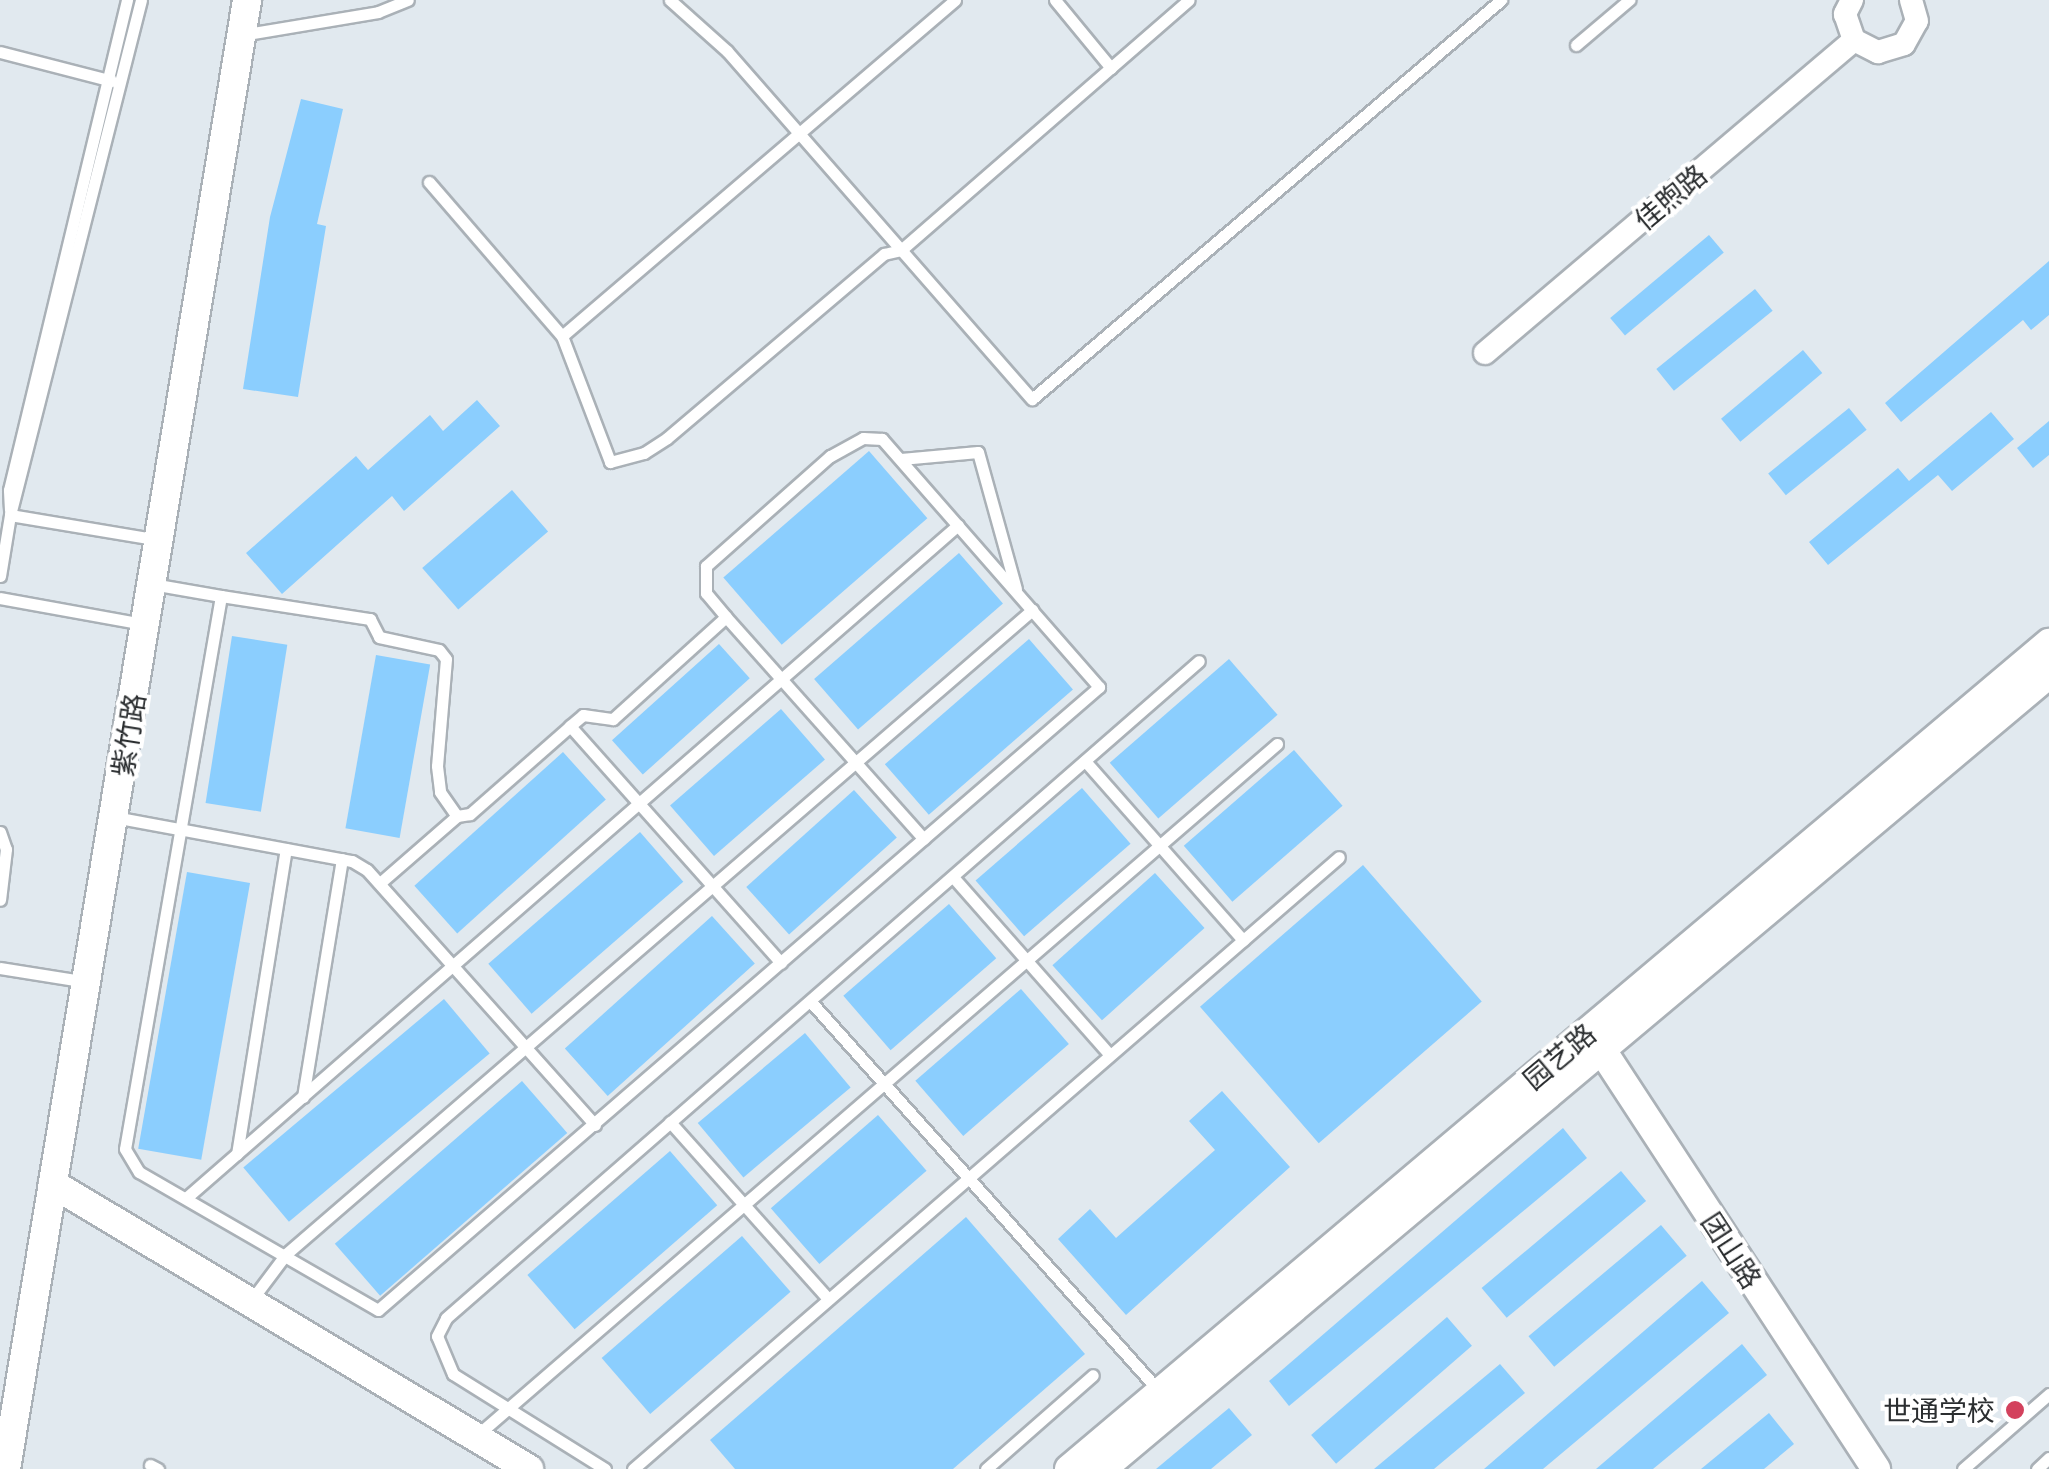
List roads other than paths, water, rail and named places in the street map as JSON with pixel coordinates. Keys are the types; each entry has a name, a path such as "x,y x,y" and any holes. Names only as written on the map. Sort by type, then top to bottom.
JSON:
{"street":[{"name":"紫竹路","path":"6,1469 6,1438 53,1184 247,0"},
{"path":"1852,0 1845,14 1854,40 1878,52 1904,44 1916,20 1911,0"},
{"name":"佳煦路","path":"1485,353 1854,40"},
{"name":"园艺路","path":"1102,1469 2049,644"},
{"name":"园艺路","path":"1069,1469 2049,674"},
{"name":"团山路","path":"1596,1040 1876,1469"},
{"path":"53,1184 529,1469"}],"lane":[{"path":"114,82 127,0"},
{"path":"1,568 9,490 114,82 141,0"},
{"path":"241,35 378,12 408,0"},
{"path":"670,0 727,50 1032,399 1501,0"},
{"path":"562,336 955,0"},
{"path":"1054,0 1112,68"},
{"path":"429,182 562,336 610,462 644,453 668,438 884,254 901,250 1189,0"},
{"path":"1576,45 1629,0"},
{"path":"0,52 114,82"},
{"path":"221,596 122,1138 139,1172 378,1310 595,1125 1099,687 882,439 848,443 706,566 706,593 924,839"},
{"path":"901,458 978,452 1017,593"},
{"path":"5,513 159,540"},
{"path":"186,1198 958,524"},
{"path":"152,584 370,618 379,637 438,650 449,671 437,766 440,792 457,816"},
{"path":"0,598 146,624"},
{"path":"250,1302 286,1254 528,1050 1032,610"},
{"path":"380,883 457,816 470,814 583,715 613,719 726,617"},
{"path":"605,1469 453,1374 437,1336 446,1318 1199,661"},
{"path":"570,726 781,963"},
{"path":"475,1437 1277,744"},
{"path":"1085,761 1243,940"},
{"path":"114,817 342,859 380,883 595,1125"},
{"path":"0,832 6,849 0,900"},
{"path":"237,1154 286,850"},
{"path":"632,1469 1338,857"},
{"path":"302,1098 342,859"},
{"path":"953,877 1110,1055"},
{"path":"0,968 86,982"},
{"path":"812,1002 1160,1392"},
{"path":"670,1122 828,1300"},
{"path":"986,1469 1093,1375"},
{"path":"1963,1469 2049,1394"},
{"path":"998,1458 1008,1469"},
{"path":"2037,1469 2049,1458"}],"place":[{"name":"世通学校","path":"2015,1410"}]}
